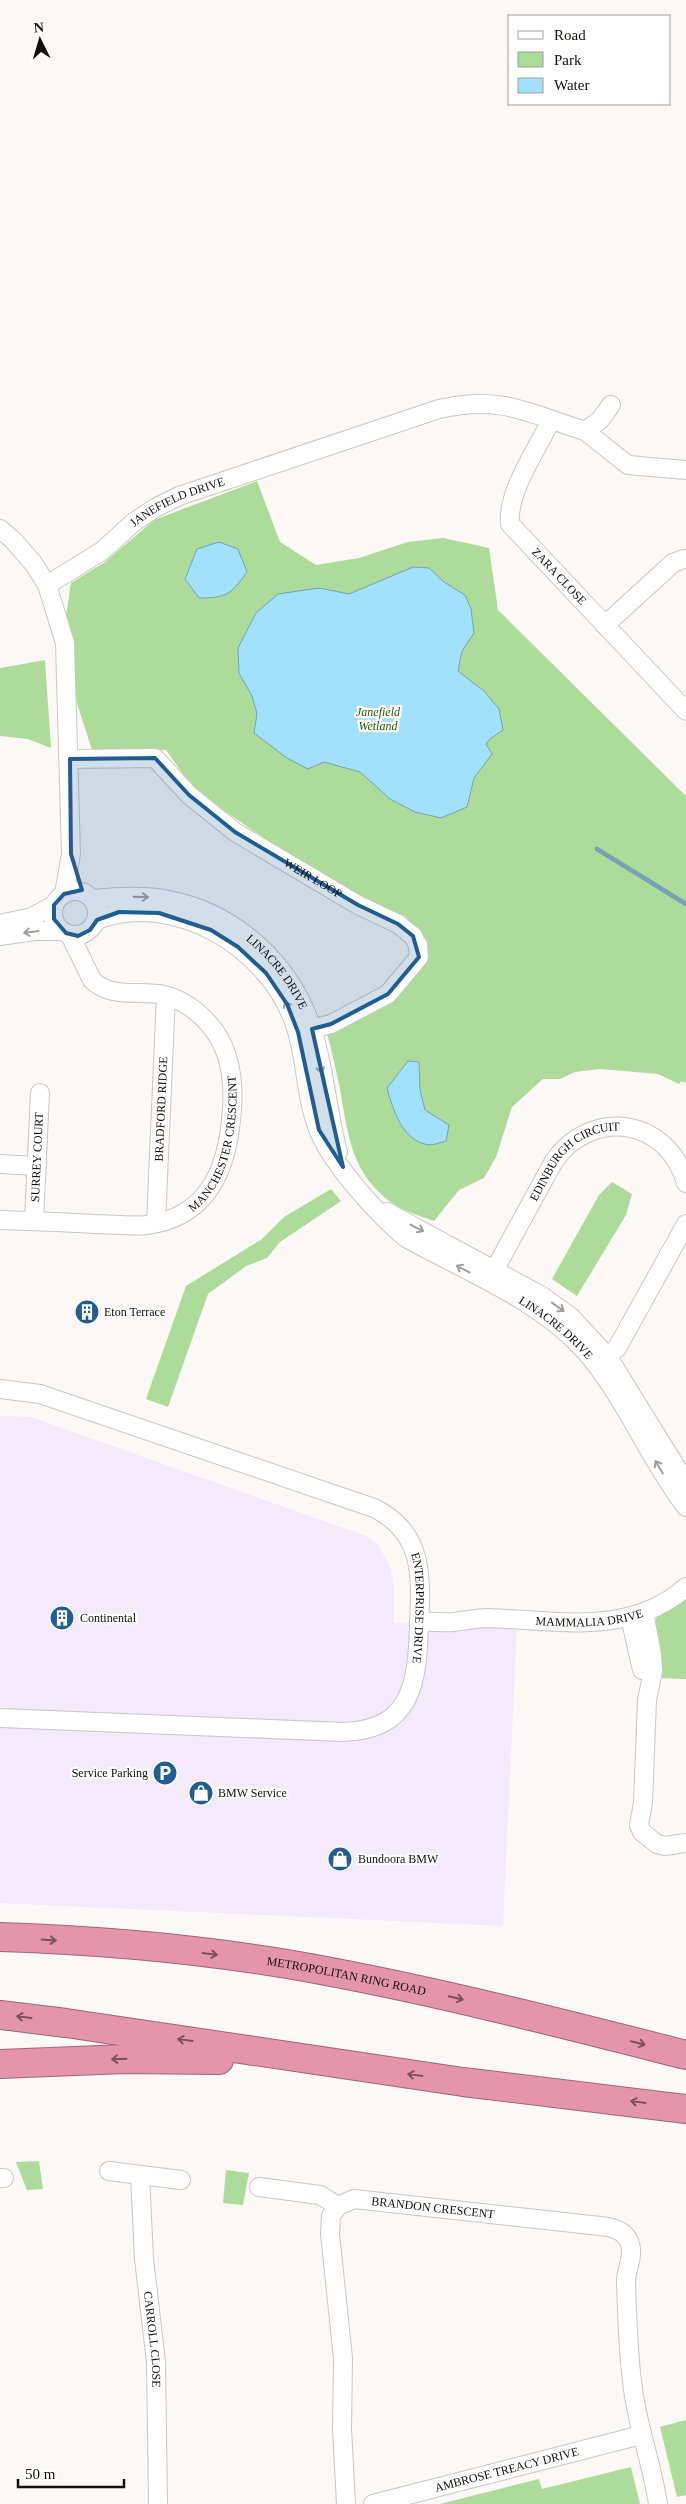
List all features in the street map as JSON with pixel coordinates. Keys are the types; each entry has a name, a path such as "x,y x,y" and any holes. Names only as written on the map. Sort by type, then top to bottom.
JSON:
{"highway":[{"name":"METROPOLITAN RING ROAD","path":"0,1937 117,1944 293,1965 495,2007 686,2056"},
{"path":"0,2015 66,2022 463,2082 686,2109"},
{"path":"0,2064 125,2059 223,2061 308,2058"}],"street":[{"name":"JANEFIELD DRIVE","path":"47,585 102,552 134,522 155,508 179,496 453,406 488,403 517,407 586,431 628,464 686,470"},
{"path":"586,431 600,420 611,405"},
{"name":"ZARA CLOSE","path":"551,420 513,496 509,515 510,524 686,711"},
{"path":"0,530 28,558 47,585 65,643 70,759 71,854 54,919 66,933"},
{"path":"605,625 673,563 684,559"},
{"name":"WEIR LOOP","path":"70,759 155,758 189,795 235,832 358,905 398,924 413,936 418,944 419,957 388,994 331,1024 305,1030"},
{"path":"71,854 87,896 98,909 93,925 89,974"},
{"path":"0,924 32,918 76,891 87,896"},
{"name":"LINACRE DRIVE","path":"87,896 168,900 204,911 221,919 252,940 277,965 293,987 343,1167 368,1200 491,1276 559,1307 593,1338 602,1361 667,1481 686,1507"},
{"name":"LINACRE DRIVE","path":"93,925 120,912 143,911 178,917 211,930 238,947 266,973 305,1030"},
{"path":"0,936 34,931 66,933 78,936 93,925"},
{"name":"MANCHESTER CRESCENT","path":"0,1220 137,1225 156,1223 188,1210 211,1189 223,1167 232,1112 231,1074 224,1046 209,1024 199,1014 166,996 107,990 97,985 66,933"},
{"name":"BRADFORD RIDGE","path":"156,1223 166,996"},
{"name":"SURREY COURT","path":"34,1221 40,1093"},
{"name":"EDINBURGH CIRCUIT","path":"491,1276 558,1155 571,1142 589,1132 620,1126 648,1134 670,1150 682,1170 686,1183"},
{"path":"0,1164 37,1166"},
{"path":"602,1361 617,1348 685,1231"},
{"name":"LINACRE DRIVE","path":"602,1361 684,1474"},
{"name":"ENTERPRISE DRIVE","path":"0,1390 40,1394 317,1490 359,1502 385,1513 402,1530 414,1548 419,1570 417,1665 410,1695 396,1713 388,1719 358,1732 0,1718"},
{"name":"MAMMALIA DRIVE","path":"419,1615 452,1611 485,1618 593,1623 637,1615 669,1600 686,1587"},
{"path":"637,1615 647,1700 643,1803 646,1817 654,1832 684,1843"},
{"path":"109,2171 181,2180"},
{"name":"CARROLL CLOSE","path":"140,2175 144,2259 156,2362 158,2504"},
{"path":"259,2187 320,2194 338,2206 331,2216 330,2234 343,2358 342,2429 346,2504"},
{"name":"BRANDON CRESCENT","path":"338,2206 348,2200 361,2199 600,2226 620,2231 629,2241 631,2250 626,2287 632,2380 641,2435"},
{"path":"641,2435 650,2464 658,2504"},
{"name":"AMBROSE TREACY DRIVE","path":"373,2504 641,2435"}],"highlighted area":[{"path":"155,758 189,795 235,832 358,905 398,924 413,936 419,957 388,994 331,1024 312,1029 343,1167 319,1130 298,1032 287,1004 266,973 238,947 211,930 159,913 119,912 97,920 90,930 78,936 66,933 54,919 54,905 64,894 82,890 71,854 70,759"}],"shaded area":[{"path":"0,1416 31,1417 366,1536 377,1544 390,1565 394,1587 394,1623 517,1627 503,1926 0,1903"}],"green space":[{"name":"Janefield Wetland","path":"257,481 280,542 316,565 359,558 408,542 443,538 489,548 498,610 686,796 686,1083 681,1081 679,1084 658,1074 600,1069 575,1072 560,1079 543,1079 512,1107 496,1157 484,1178 459,1190 434,1221 392,1203 378,1192 360,1166 349,1137 327,1033 396,996 421,969 428,942 405,916 373,904 298,861 195,791 166,750 92,750 75,697 66,616 71,583 105,562 154,520"},
{"path":"45,660 51,748 28,739 0,736 0,668"},
{"path":"612,1182 632,1194 626,1215 577,1296 552,1279 599,1195"},
{"path":"331,1189 341,1201 280,1242 267,1258 246,1266 208,1294 168,1407 146,1399 186,1286 262,1239 284,1217"},
{"path":"686,1597 686,1679 657,1678 654,1623 657,1617"},
{"path":"39,2161 43,2189 27,2190 16,2162"},
{"path":"226,2170 249,2173 243,2205 223,2203"},
{"path":"686,2420 686,2495 677,2497 660,2427"},
{"path":"631,2467 640,2504 440,2504 539,2479 542,2489"}],"water":[{"path":"219,542 238,549 247,572 228,593 222,596 199,598 185,579 197,549"},
{"path":"413,567 429,568 444,582 465,595 471,609 474,633 462,651 458,671 484,691 499,709 503,730 486,744 492,754 474,778 467,807 441,818 415,812 390,799 360,772 324,762 308,769 287,758 254,733 257,714 252,696 239,673 238,648 256,613 278,594 319,588 349,594"},
{"path":"408,1061 419,1062 420,1090 425,1110 449,1125 446,1141 433,1145 420,1143 412,1138 400,1123 387,1088"}],"waterway":[{"path":"597,849 686,904"}],"place":[{"name":"Eton Terrace","path":"87,1312"},
{"name":"Continental","path":"62,1618"},
{"name":"Service Parking","path":"165,1773"},
{"name":"BMW Service","path":"201,1793"},
{"name":"Bundoora BMW","path":"340,1859"}]}
